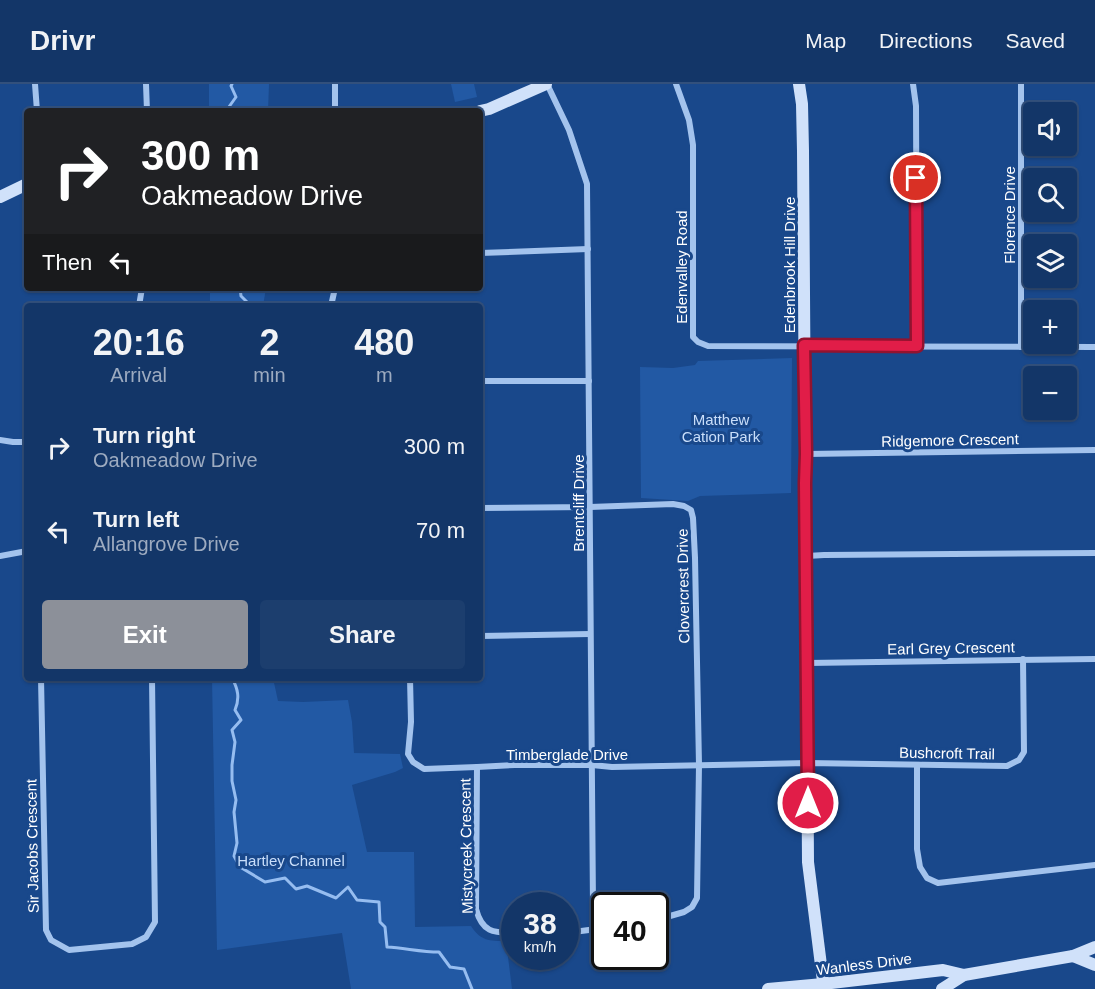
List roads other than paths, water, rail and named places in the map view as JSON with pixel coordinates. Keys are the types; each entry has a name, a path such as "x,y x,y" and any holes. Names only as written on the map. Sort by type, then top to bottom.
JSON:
{"street":[{"path":"35,84 37,108"},
{"path":"146,84 147,108"},
{"path":"335,84 335,108"},
{"path":"483,110 547,84"},
{"name":"Brentcliff Drive","path":"547,84 569,130 587,184 593,892"},
{"name":"Edenvalley Road","path":"676,84 689,120 693,145 693,337 708,346 804,345"},
{"name":"Edenbrook Hill Drive","path":"799,84 802,104 803,151 808,862 823,987"},
{"path":"913,84 916,106 917,346"},
{"name":"Florence Drive","path":"1021,84 1021,346"},
{"path":"0,197 24,185"},
{"path":"483,253 588,249"},
{"path":"804,345 1095,347"},
{"path":"483,381 589,381"},
{"path":"0,440 24,442"},
{"name":"Ridgemore Crescent","path":"806,454 1095,450"},
{"name":"Clovercrest Drive","path":"590,507 673,504 691,510 695,558 699,765"},
{"path":"483,508 590,507"},
{"path":"0,556 24,552"},
{"path":"807,556 1095,554"},
{"path":"483,636 590,634"},
{"name":"Bushcroft Trail","path":"807,763 1007,766 1019,760 1024,752 1023,659"},
{"name":"Earl Grey Crescent","path":"807,663 1095,659"},
{"name":"Sir Jacobs Crescent","path":"41,681 46,930 51,940 69,950 132,944 146,936 155,922 153,681"},
{"name":"Timberglade Drive","path":"410,681 411,722 408,754 413,762 424,769 515,765 612,767 807,763"},
{"path":"669,918 692,907 697,898 699,765"},
{"path":"917,765 917,849 920,867 927,878 938,883 1095,865"},
{"name":"Mistycreek Crescent","path":"477,767 476,909 483,927 492,932 501,932"},
{"name":"Wanless Drive","path":"942,989 964,975 1073,956 1095,947"},
{"path":"1073,956 1095,965"},
{"name":"Wanless Drive","path":"768,989 823,987 943,969 964,975"}],"waterway":[{"path":"228,108 236,97 232,84"},
{"path":"240,291 241,296 248,303"},
{"path":"234,681 238,694 235,710 241,720 232,730 235,742 232,781 236,800 234,812 237,843 234,856 240,867 265,882 285,878 296,889 307,886 336,898 348,887 357,900 379,902 380,922 385,927 387,947 439,952 450,967 464,969 472,989"}],"park label":[{"name":"Matthew Cation Park","path":"721,428"},
{"name":"Hartley Channel","path":"291,860"}]}
